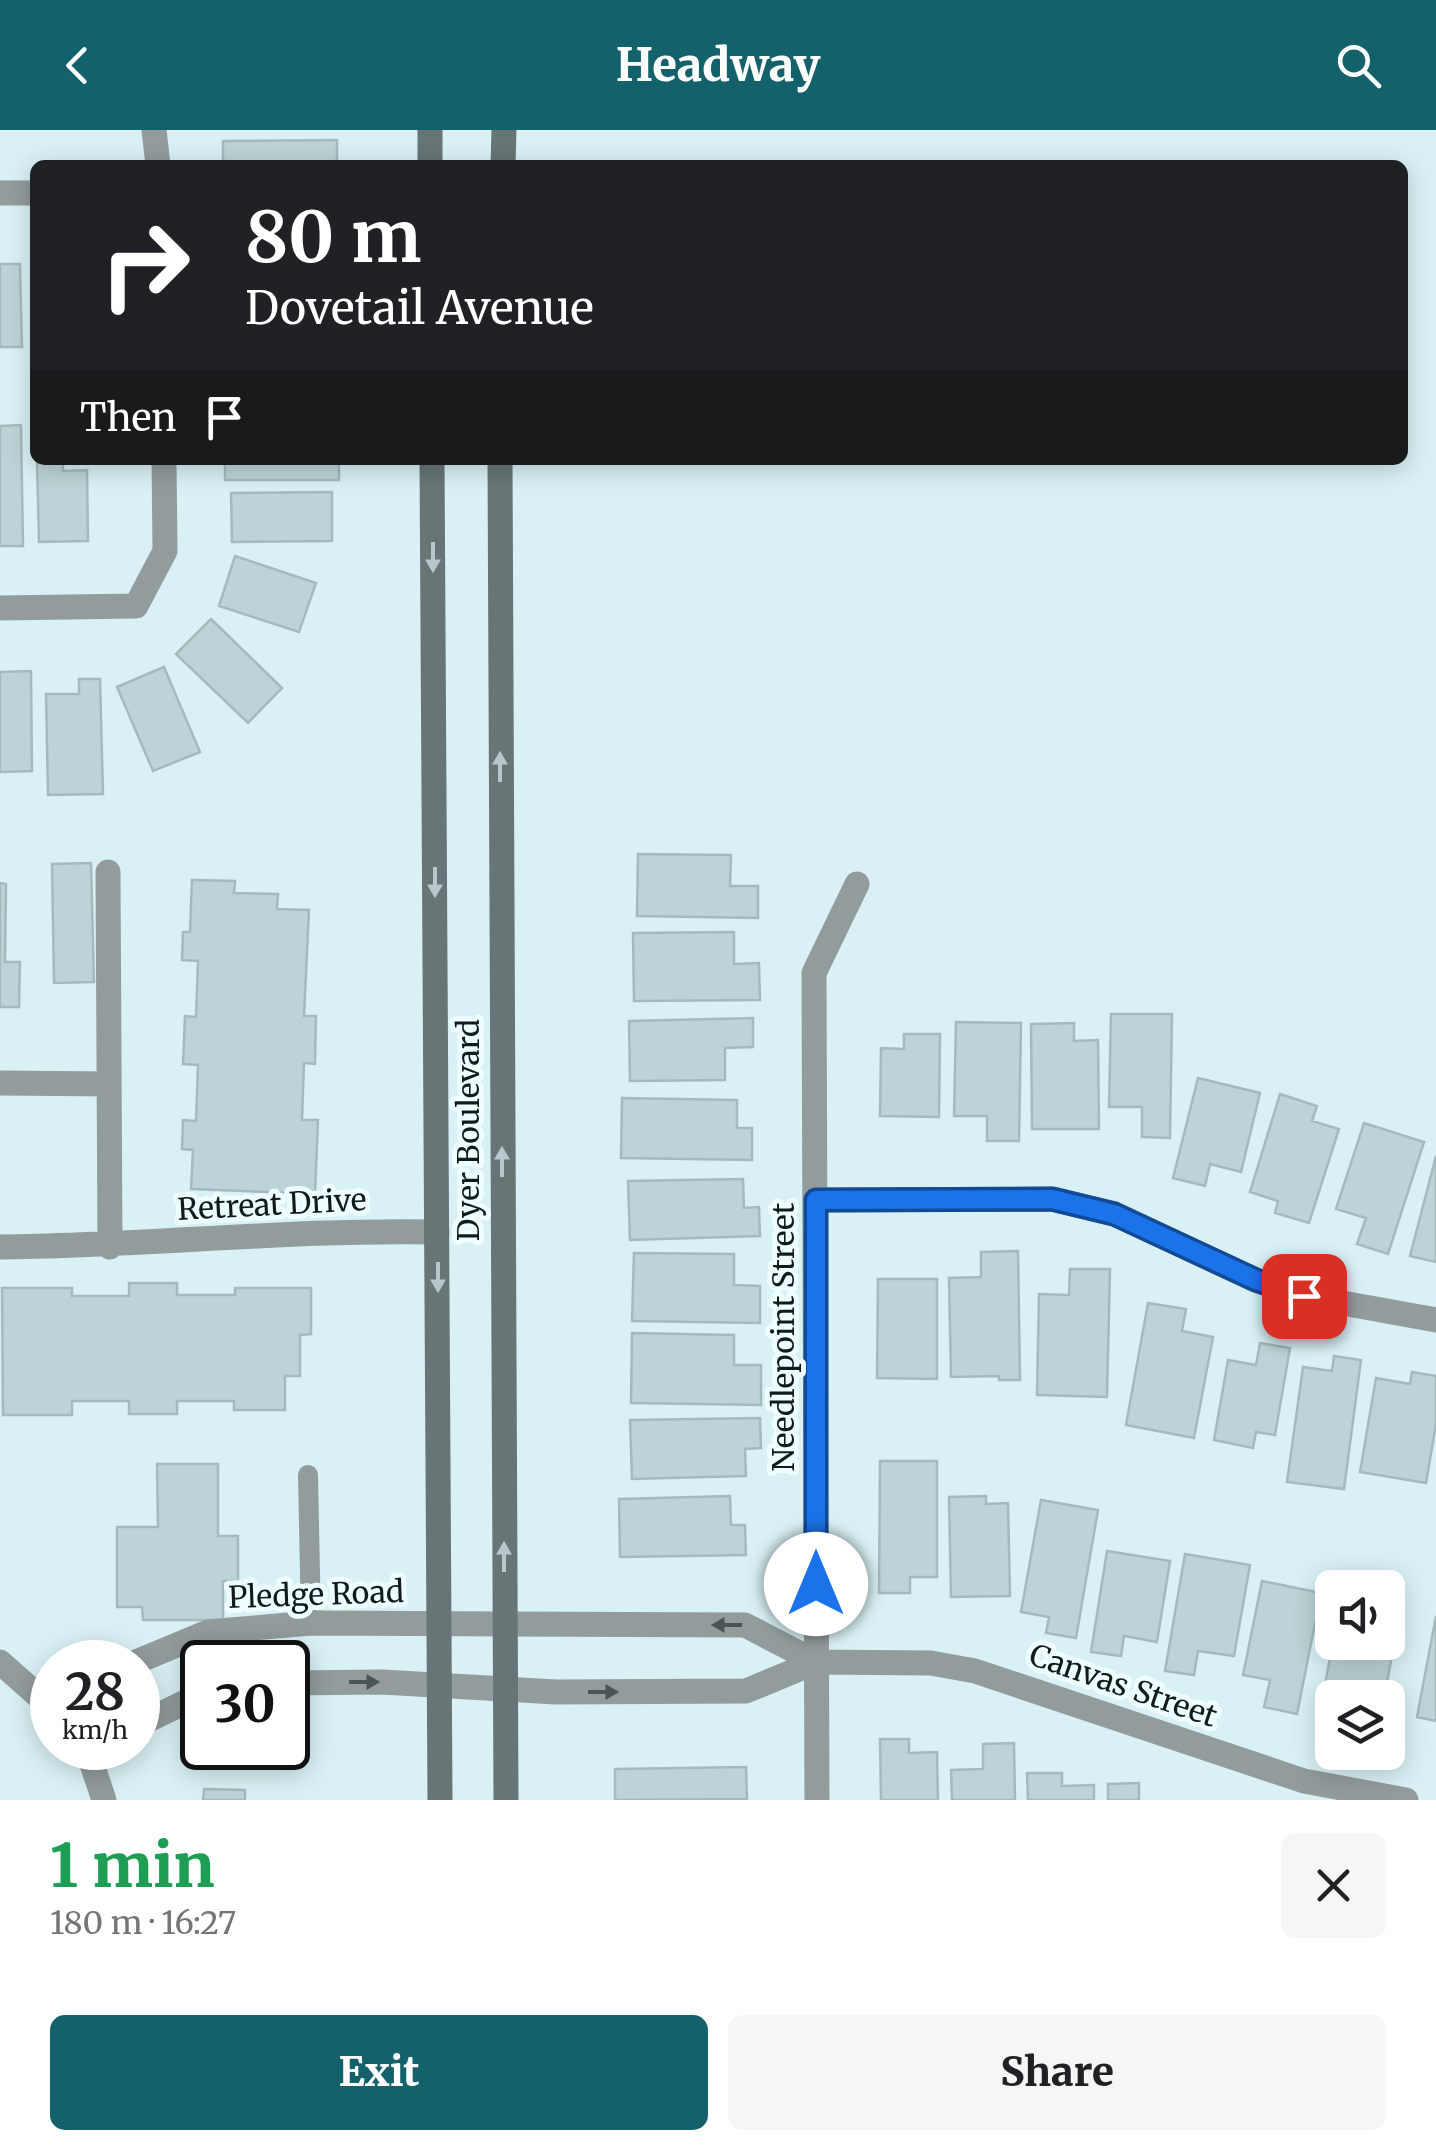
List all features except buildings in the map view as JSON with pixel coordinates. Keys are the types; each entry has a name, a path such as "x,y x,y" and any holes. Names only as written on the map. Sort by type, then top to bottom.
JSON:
{"main road":[{"path":"430,130 430,160"},
{"path":"503,160 504,130"},
{"name":"Dyer Boulevard","path":"432,465 440,1800"},
{"name":"Dyer Boulevard","path":"500,465 506,1800"}],"street":[{"path":"154,130 157,160"},
{"path":"0,193 30,193"},
{"path":"0,608 136,606 165,551 164,465"},
{"path":"108,872 110,1246"},
{"name":"Needlepoint Street","path":"817,1800 814,973 856,884"},
{"path":"0,1083 109,1084"},
{"path":"816,1200 1052,1199 1114,1214 1256,1280 1304,1296 1436,1320"},
{"name":"Retreat Drive","path":"0,1247 110,1246 342,1231 437,1232"},
{"name":"Pledge Road","path":"160,1652 208,1632 311,1622 505,1625"},
{"name":"Canvas Street","path":"505,1625 745,1625 816,1662"},
{"path":"0,1662 30,1689"},
{"name":"Canvas Street","path":"505,1689 746,1691 816,1662 931,1663 975,1671 1303,1790 1406,1800"},
{"path":"310,1683 505,1689"},
{"path":"96,1770 104,1800"}],"lane":[{"path":"308,1475 311,1622"}],"route":[{"path":"816,1584 816,1200 1052,1199 1114,1214 1256,1280 1304,1296"}]}
